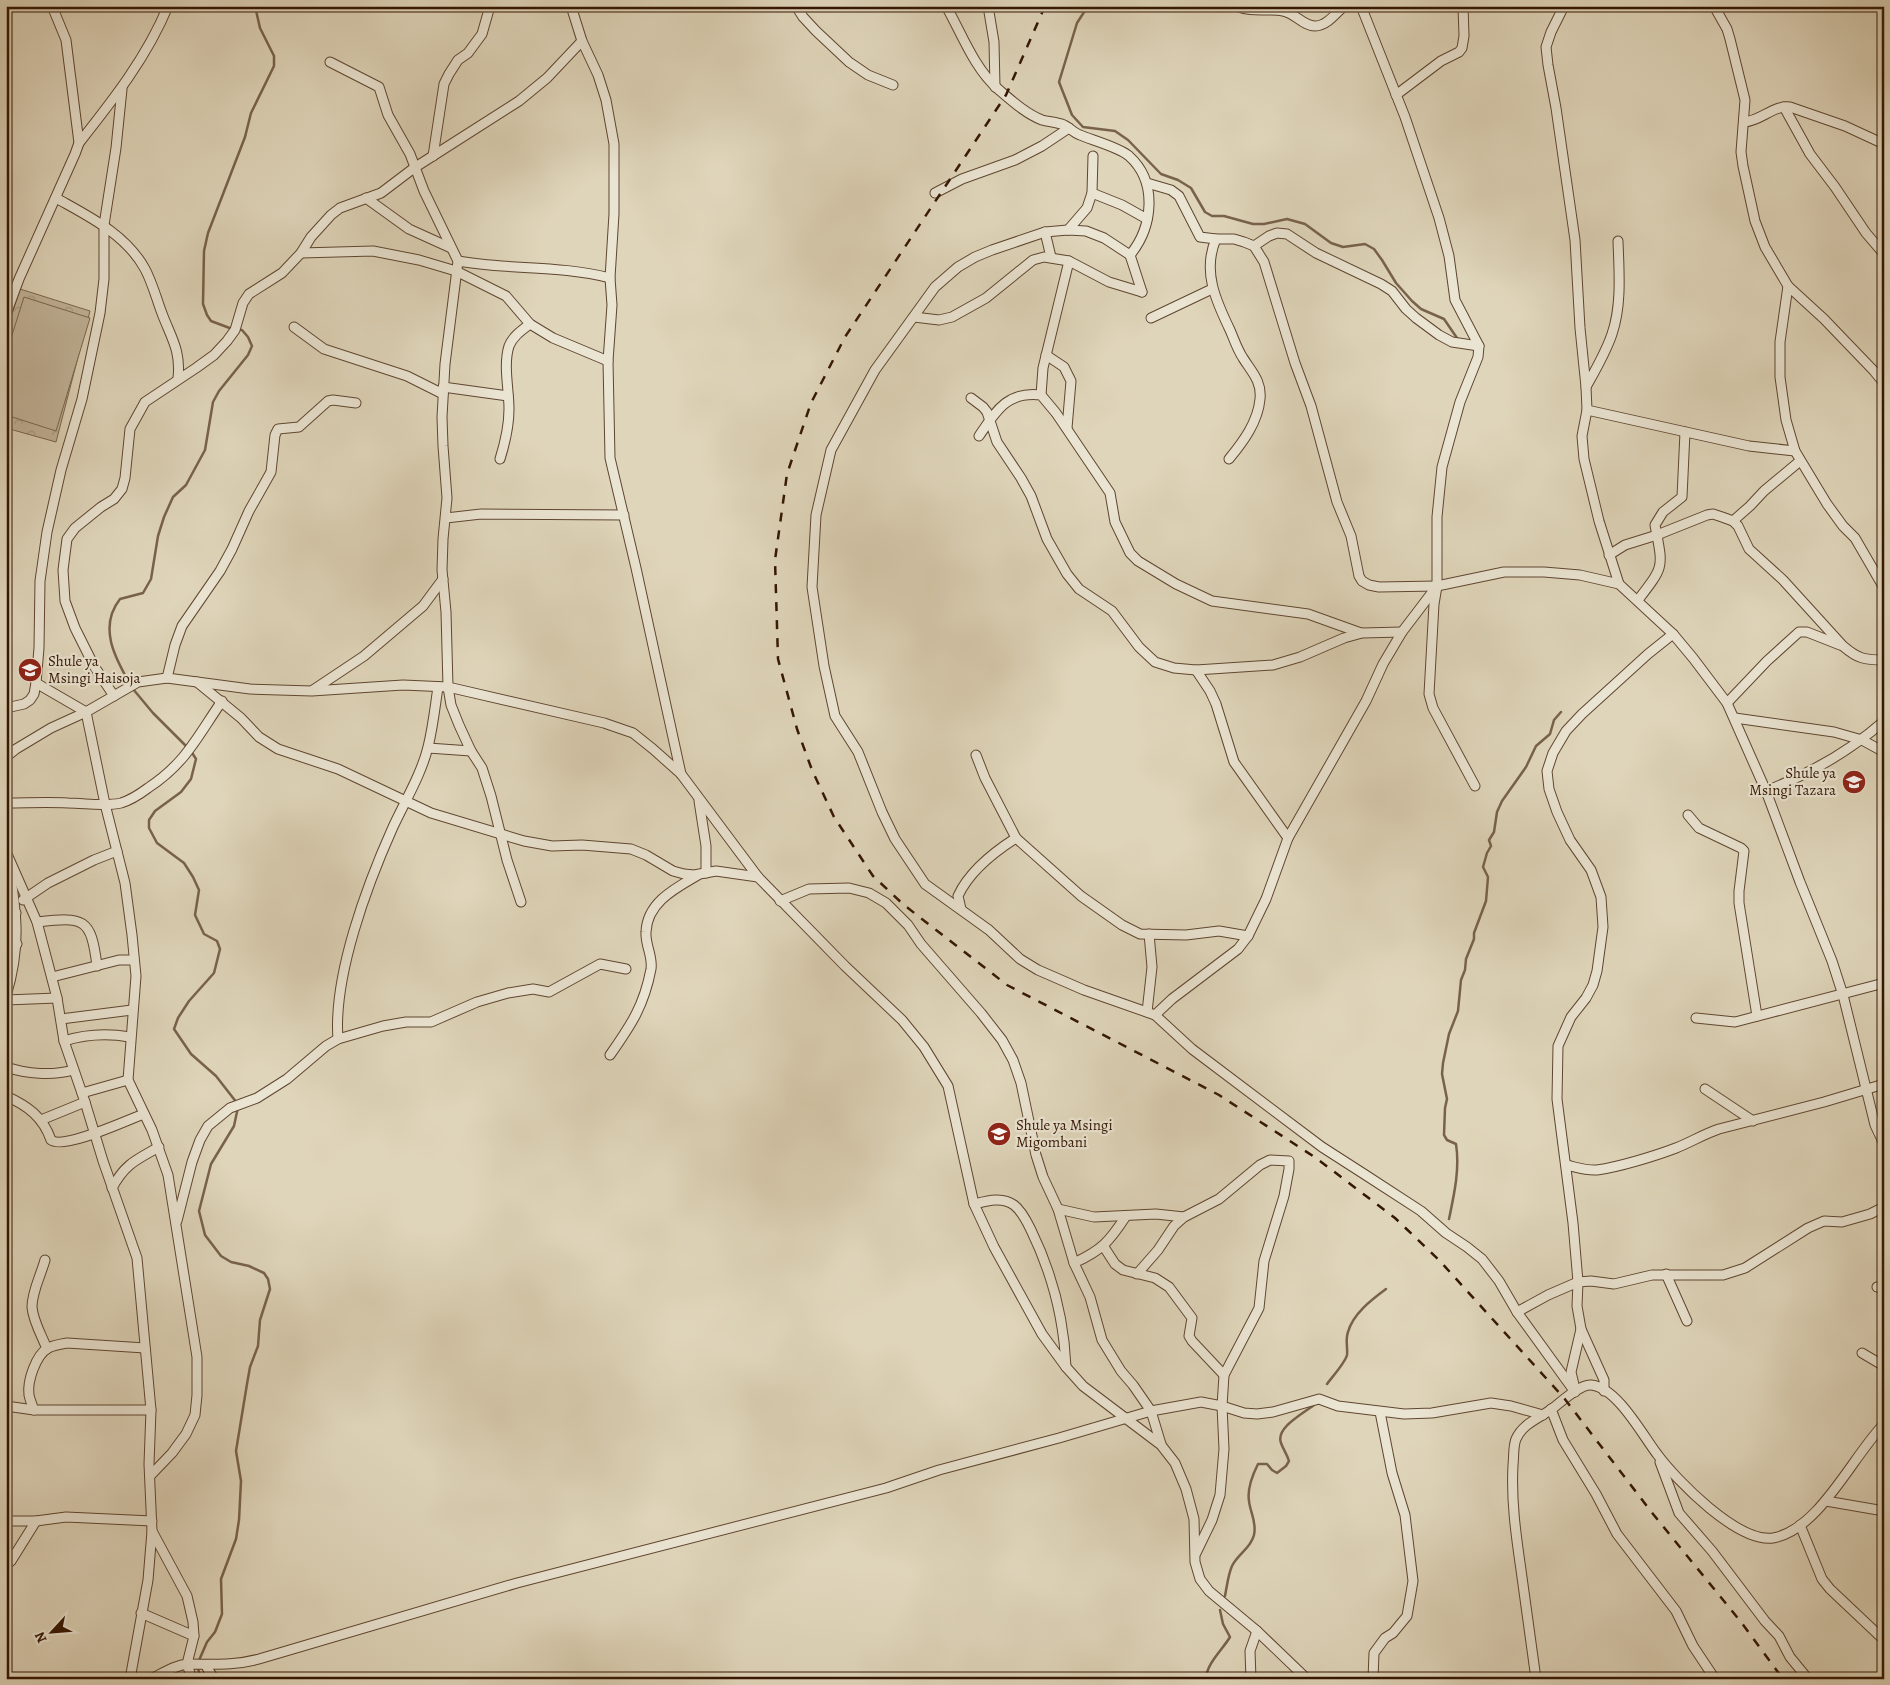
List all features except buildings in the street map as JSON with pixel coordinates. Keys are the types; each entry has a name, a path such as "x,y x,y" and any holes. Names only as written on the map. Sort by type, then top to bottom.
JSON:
{"street":[{"path":"52,6 66,40 79,143"},
{"path":"6,314 19,279 79,143 122,89 159,28 168,6"},
{"path":"433,156 444,84 458,60 468,53 482,34 490,6"},
{"path":"571,6 582,41 598,75 606,100 614,144 614,214 610,278 612,306 608,360 610,458 681,774"},
{"path":"796,6 809,24 849,62 868,75 893,85"},
{"path":"946,6 981,70 996,87 1034,116 1063,125 1080,135 1129,155 1141,170 1147,183 1149,202 1147,219 1144,236 1130,255"},
{"path":"988,6 994,42 996,87"},
{"path":"1236,6 1251,10 1284,11 1305,24 1315,26 1324,23 1344,6"},
{"path":"1361,6 1396,94 1440,218 1449,256 1455,300 1479,346 1478,357 1460,402 1442,467 1437,517 1437,586 1434,604 1429,694 1433,708 1475,786"},
{"path":"1396,94 1434,66 1459,52 1462,48 1464,36 1463,6"},
{"path":"1564,6 1546,47 1575,240 1580,328 1586,387 1586,410 1582,436 1584,459 1609,555 1620,584 1673,634 1727,703 1735,718 1766,791 1832,960 1843,994 1876,1125 1884,1144"},
{"path":"1714,6 1727,29 1735,54 1745,100 1741,152 1755,221 1766,247 1788,286 1824,319 1884,384"},
{"path":"114,696 86,651 65,601 62,570 67,539 75,528 114,499 122,489 125,478 130,429 145,402 214,355 234,330 243,302 249,294 282,273 301,253 331,215 340,208 381,192 414,168 530,93 582,41"},
{"path":"330,62 379,87 388,115 410,154 414,168 458,261 443,390 443,446 447,481 446,518 443,539 443,579 446,612 443,687 428,748 406,802 385,846 354,934 343,978 336,1018 338,1039"},
{"path":"6,708 24,704 34,694 39,648 40,581 47,532 61,470 82,399 100,313 104,279 104,225 116,148 122,89"},
{"path":"1744,122 1752,121 1784,107 1805,111 1884,144"},
{"path":"1784,107 1817,164 1835,186 1866,233 1884,254"},
{"path":"935,193 962,179 1015,160 1042,146 1069,128"},
{"path":"1068,230 1087,208 1092,193 1093,156"},
{"path":"1147,183 1175,193 1184,204 1200,237 1234,239 1254,246 1264,262 1311,406 1328,474 1342,517 1351,536 1359,576 1362,582 1379,587 1437,586 1504,572 1544,572 1580,575 1620,584"},
{"path":"1092,193 1122,205 1147,219"},
{"path":"56,198 104,225 134,254 146,271 163,318 177,348 180,364 178,378"},
{"path":"366,198 409,229 451,248"},
{"path":"914,317 939,320 952,317 986,298 1033,260 1044,257 1069,261 1109,282 1142,292 1130,255 1104,238 1086,231 1045,232 992,250 958,267 934,287 875,370 832,450 816,515 812,587 824,666 835,716 858,752 882,812 908,860 925,884 1001,940 1020,959 1038,970 1084,990 1151,1014 1192,1049 1322,1147 1414,1207 1467,1247 1482,1259 1499,1281 1517,1312 1575,1392"},
{"path":"1045,232 1051,257"},
{"path":"1254,246 1277,233 1287,234 1316,253 1387,287 1406,309 1439,335 1452,342 1479,346"},
{"path":"1216,239 1210,259 1212,289 1239,350 1260,386 1260,399 1254,421 1245,440 1229,459"},
{"path":"1586,387 1604,354 1612,332 1619,296 1618,241"},
{"path":"301,253 373,250 419,260 456,271 506,296 530,324 553,338 608,360"},
{"path":"458,261 480,265 587,272 610,278"},
{"path":"1040,395 1043,368 1069,261"},
{"path":"1788,286 1780,342 1780,377 1786,420 1795,451 1827,504 1843,526 1855,538 1884,588"},
{"path":"1151,318 1212,289"},
{"path":"500,459 507,434 509,347 514,338 530,324"},
{"path":"294,327 324,349 407,376 443,390 508,396"},
{"path":"1046,356 1064,368 1071,381 1067,428"},
{"path":"979,436 1002,406 1019,395 1027,393 1040,395 1051,406 1067,428 1110,493 1115,522 1130,553 1138,561 1176,584 1212,601 1308,614 1362,633"},
{"path":"971,398 983,407 990,420 997,442 1014,465 1031,496 1047,539 1067,574 1079,589 1112,611 1154,662 1174,668 1196,670 1273,665 1300,657 1344,638 1362,633 1402,632"},
{"path":"167,678 182,626 220,571 232,549 248,511 271,472 275,435 278,429 299,427 328,402 333,400 356,403"},
{"path":"1586,410 1749,446 1795,451"},
{"path":"1638,600 1653,580 1662,562 1655,525 1658,518 1682,497 1685,432"},
{"path":"1733,521 1769,486 1800,461"},
{"path":"446,518 481,514 624,515"},
{"path":"1609,555 1625,545 1657,535 1707,515 1713,514 1733,521 1741,529 1749,549 1783,580 1843,646 1854,656 1862,659 1884,660"},
{"path":"312,691 364,656 423,606 443,579"},
{"path":"1151,1014 1238,949 1248,936 1266,899 1288,838 1366,701 1383,664 1402,632 1437,586"},
{"path":"1727,703 1756,672 1799,632 1807,632 1843,646"},
{"path":"1604,1391 1604,1380 1581,1329 1577,1306 1578,1282 1557,1099 1558,1046 1571,1017 1586,998 1593,985 1601,952 1603,927 1601,896 1596,881 1570,840 1557,812 1549,789 1547,771 1553,753 1572,725 1632,668 1673,634"},
{"path":"1196,670 1210,690 1216,704 1234,762 1288,838"},
{"path":"6,757 52,728 86,712 138,682 167,678 250,689 312,691 403,685 443,687 604,722 633,733 681,774 758,877 780,901 902,1020 924,1047 948,1086 974,1204 994,1247 1042,1334 1066,1367 1084,1386 1162,1445"},
{"path":"197,682 222,701 259,737 278,749 338,770 431,813 502,835 552,846 582,845 631,849 646,855 673,871 694,875 716,872 758,877"},
{"path":"36,683 86,712 124,883 134,960 135,982 128,1080 159,1147 168,1176 197,1357 195,1415 186,1434 172,1453 150,1476"},
{"path":"443,687 471,751 482,768 521,902"},
{"path":"6,803 67,802 105,804 121,803 131,799 177,766 190,751 222,701"},
{"path":"1735,718 1834,732 1862,740 1884,752"},
{"path":"1766,791 1812,770 1862,740 1884,721"},
{"path":"428,748 471,751"},
{"path":"976,754 985,778 1016,838 1081,896 1132,932 1186,935 1219,931 1248,936"},
{"path":"699,799 706,846 703,873"},
{"path":"1688,815 1698,828 1744,851 1739,891 1740,903 1758,1016"},
{"path":"961,909 958,896 966,884 988,859 1016,838"},
{"path":"6,910 16,909 27,898 48,883 94,860 117,851"},
{"path":"6,853 37,922 57,998 64,1041 137,1258 151,1410 150,1476 152,1526 148,1580 130,1679"},
{"path":"6,853 16,909 17,944 14,971 6,998 57,998"},
{"path":"610,1055 634,1021 643,1000 652,964 646,931 652,912 666,893 703,873"},
{"path":"780,901 809,889 849,888 870,893 886,903 898,913 920,944 981,1013 1002,1040 1013,1060 1021,1083 1036,1155 1043,1177 1058,1209 1074,1264 1090,1297 1102,1340 1110,1355 1151,1411 1162,1445 1174,1463 1186,1489 1194,1519 1194,1556 1200,1579 1221,1602 1257,1631 1307,1679"},
{"path":"37,922 60,920 81,922 86,925 94,942 98,966"},
{"path":"1149,934 1152,967 1151,1014"},
{"path":"6,948 17,944"},
{"path":"52,977 119,960 134,960"},
{"path":"176,1226 192,1162 200,1140 208,1126 230,1108 257,1098 276,1086 321,1050 338,1039 383,1026 406,1022 430,1022 477,1002 508,993 533,989 549,992 600,964 626,970"},
{"path":"1696,1018 1735,1022 1884,983"},
{"path":"61,1019 132,1010"},
{"path":"64,1041 97,1034 130,1037"},
{"path":"6,1067 46,1074 57,1074 73,1070"},
{"path":"41,1120 84,1098 128,1080"},
{"path":"1566,1165 1596,1170 1635,1161 1678,1147 1706,1134 1884,1084"},
{"path":"1705,1090 1753,1121"},
{"path":"6,1096 28,1107 41,1120 54,1143 94,1134 144,1114"},
{"path":"112,1188 120,1174 131,1163 159,1147"},
{"path":"1137,1274 1158,1250 1174,1226 1184,1217 1220,1199 1260,1165 1270,1160 1289,1161 1284,1196 1264,1261 1259,1308 1224,1376 1222,1406 1224,1449 1220,1495 1212,1520 1194,1556"},
{"path":"974,1204 990,1200 1004,1200 1015,1205 1024,1216 1040,1248 1050,1275 1065,1347 1066,1367"},
{"path":"1517,1312 1548,1294 1578,1282 1591,1281 1614,1284 1652,1275 1666,1274 1723,1275 1744,1268 1808,1228 1824,1221 1842,1222 1870,1214 1884,1207"},
{"path":"1058,1209 1094,1217 1156,1214 1184,1217"},
{"path":"1074,1264 1104,1247 1126,1216"},
{"path":"1104,1247 1115,1264 1123,1270 1155,1278 1169,1286 1192,1318 1189,1336 1192,1342 1224,1376"},
{"path":"45,1260 36,1286 32,1306 47,1349"},
{"path":"1666,1274 1687,1321"},
{"path":"1575,1392 1571,1372 1581,1329"},
{"path":"34,1410 29,1394 29,1385 39,1358 47,1349 67,1343 145,1348"},
{"path":"1862,1353 1884,1366"},
{"path":"1536,1679 1513,1508 1515,1442 1522,1428 1580,1387 1590,1385 1604,1391 1614,1398 1630,1416 1657,1455 1693,1495 1736,1527 1754,1537 1770,1538 1786,1535 1810,1518 1826,1501 1865,1445 1884,1424"},
{"path":"151,1679 187,1664 206,1666 251,1661 517,1583 886,1488 939,1470 1151,1411 1201,1402 1244,1413 1257,1414 1273,1412 1319,1399 1338,1406 1404,1414 1432,1413 1491,1404 1547,1412"},
{"path":"6,1406 34,1410 151,1410"},
{"path":"1373,1679 1374,1653 1385,1638 1393,1633 1407,1616 1413,1581 1405,1515 1392,1473 1380,1412"},
{"path":"1547,1412 1596,1494 1617,1534 1676,1611 1694,1646 1715,1679"},
{"path":"1657,1455 1679,1513 1712,1551 1765,1621 1779,1636 1790,1657 1808,1679"},
{"path":"1826,1501 1884,1511"},
{"path":"6,1521 36,1521 66,1517 152,1526"},
{"path":"6,1565 11,1561 36,1521"},
{"path":"1800,1525 1822,1579 1830,1589 1884,1640"},
{"path":"152,1526 187,1596 194,1636 187,1664 192,1679"},
{"path":"141,1613 194,1636"},
{"path":"1251,1679 1250,1651 1257,1631"},
{"path":"206,1666 214,1679"}],"green space":[{"path":"20,289 90,311 56,442 6,428 6,333"},
{"path":"24,297 90,318 56,431 6,415 6,354"}],"waterway":[{"path":"130,684 114,653 111,642 110,620 113,610 120,599 143,593 151,579 158,536 164,517 173,497 186,485 205,450 213,402 219,391 248,355 252,346 242,330 235,330 211,321 203,304 204,251 208,233 245,137 251,113 274,66 274,56 260,28 255,6"},
{"path":"1088,6 1077,23 1059,82 1072,115 1083,127 1115,131 1128,140 1161,174 1178,180 1191,188 1205,212 1212,216 1224,216 1253,224 1264,224 1287,219 1305,224 1331,243 1343,247 1365,244 1374,249 1396,283 1412,301 1421,309 1444,319 1457,338"},
{"path":"133,689 153,713 187,747"},
{"path":"1449,1219 1456,1182 1457,1153 1456,1144 1447,1140 1444,1135 1447,1099 1442,1074 1443,1063 1449,1034 1458,1011 1461,980 1465,970 1466,959 1486,901 1488,877 1483,867 1491,846 1489,840 1494,832 1497,812 1502,801 1526,767 1536,746 1550,734 1554,720 1561,712"},
{"path":"191,751 196,759 191,779 181,792 155,811 149,820 149,828 157,843 184,863 193,877 199,890 195,915 204,934 217,941 220,949 214,973 189,1001 178,1018 174,1029 191,1054 216,1076 237,1103"},
{"path":"201,1679 197,1665 207,1642 215,1632 222,1614 221,1579 236,1539 241,1481 236,1451 250,1367 258,1346 260,1320 270,1289 268,1279 264,1273 249,1266 231,1262 221,1256 205,1235 199,1211 211,1164 234,1126 238,1107"},
{"path":"1327,1384 1346,1358 1347,1335 1350,1325 1358,1313 1386,1289"},
{"path":"1225,1596 1232,1566 1250,1544 1254,1535 1255,1526 1249,1492 1256,1468 1258,1464 1267,1464 1277,1473 1286,1466 1289,1461 1280,1437 1292,1420 1315,1404"},
{"path":"1206,1679 1212,1662 1230,1637 1223,1624 1220,1610"}],"railway":[{"path":"1045,6 1006,95 845,337 811,403 787,474 775,560 778,659 797,729 812,770 834,817 873,876 904,905 1007,985 1219,1095 1316,1158 1395,1218 1439,1260 1564,1398 1653,1514 1741,1622 1783,1679"}],"place":[{"name":"Shule ya Msingi Haisoja","path":"30,670"},
{"name":"Shule ya Msingi Tazara","path":"1854,782"},
{"name":"Shule ya Msingi Migombani","path":"999,1134"}]}
